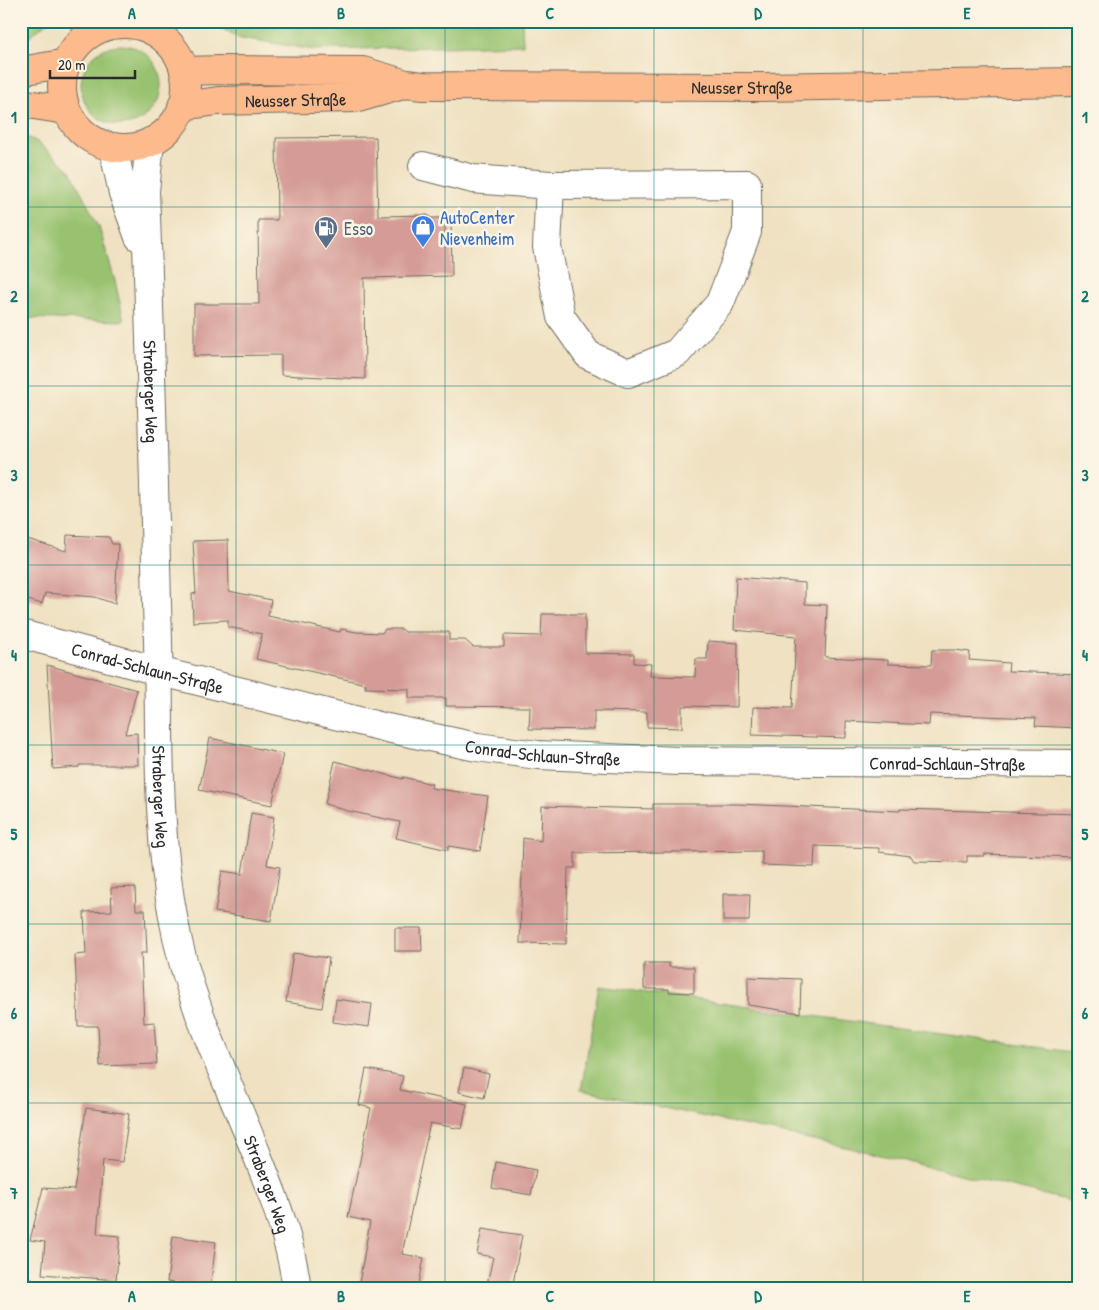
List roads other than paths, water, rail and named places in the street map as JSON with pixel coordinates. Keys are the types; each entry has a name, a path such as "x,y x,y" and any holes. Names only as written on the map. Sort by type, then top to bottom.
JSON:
{"main road":[{"path":"129,24 145,28 157,34 175,52 184,71 186,85 182,106 171,126 150,142 125,148 112,147 98,142 85,134 74,123 66,110 62,86 67,63 73,51 82,40 93,32 106,27 129,24"},
{"path":"21,71 67,63"},
{"name":"Neusser Straße","path":"184,71 363,72 406,84 423,86 760,87 1078,82"},
{"name":"Neusser Straße","path":"182,106 218,101 358,98 406,84"},
{"path":"21,103 66,110"}],"street":[{"name":"Straberger Weg","path":"150,142 145,191 149,282 159,787 164,861 174,924 188,984 211,1046 281,1216 297,1289"},
{"name":"Straberger Weg","path":"112,147 123,193 138,234 149,282"},
{"path":"423,166 473,179 550,184 747,184 747,232 720,304 677,353 628,373 588,355 561,317 547,247 550,184"},
{"name":"Conrad-Schlaun-Straße","path":"21,634 158,671 387,728 477,747 538,755 680,761 1078,764"}],"place":[{"name":"AutoCenter Nievenheim","path":"423,248"},
{"name":"Esso","path":"326,249"}]}
